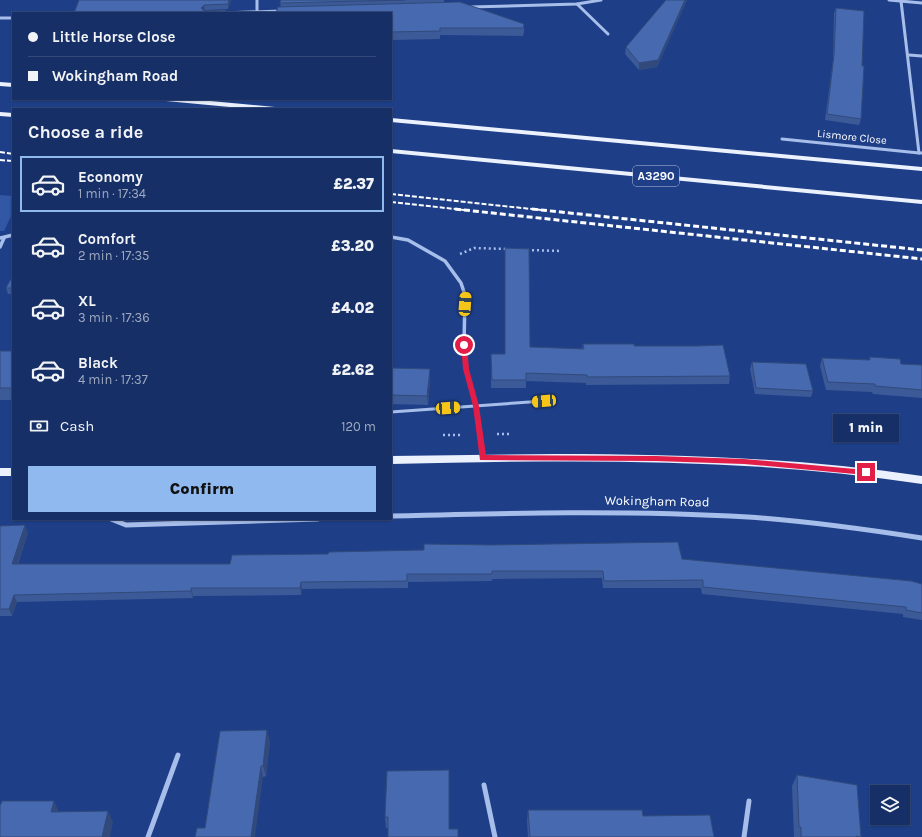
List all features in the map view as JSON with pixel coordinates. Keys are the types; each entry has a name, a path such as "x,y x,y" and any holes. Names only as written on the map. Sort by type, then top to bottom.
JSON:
{"main road":[{"path":"0,84 12,85"},
{"path":"177,100 264,108"},
{"path":"0,114 12,115"},
{"name":"A3290","path":"392,120 922,169"},
{"name":"A3290","path":"392,150 922,202"},
{"path":"392,460 584,457 737,462 878,474 922,480"},
{"path":"0,472 12,472"}],"street":[{"path":"258,0 257,12 289,11"},
{"path":"464,7 577,4 602,0"},
{"path":"889,0 922,4"},
{"name":"Lismore Close","path":"782,139 921,153 901,1"},
{"path":"577,4 608,34"},
{"path":"0,18 12,18"},
{"path":"909,55 922,56"},
{"path":"0,247 2,238 12,235"},
{"path":"392,237 408,240 446,262 458,278 465,295 464,345 466,369 476,406 483,458"},
{"name":"Wokingham Road","path":"392,516 612,513 725,516 812,523 922,538"},
{"path":"114,520 126,525 136,525 288,520"},
{"path":"148,837 178,756"},
{"path":"484,785 495,837"},
{"path":"744,837 748,801"}],"lane":[{"path":"392,412 544,401"}],"path":[{"path":"446,262 474,248 511,249"},
{"path":"526,250 562,251"}],"shaded area":[{"path":"0,195 12,196 12,214 4,231 0,231"}],"building":[{"path":"79,0 229,0 228,4 204,5 201,8 204,11 226,10 225,12 74,12"},
{"path":"281,0 405,0 280,3"},
{"path":"666,0 685,0 658,60 639,63 626,47"},
{"path":"460,2 524,24 523,28 440,28 440,31 392,32 392,12 276,12 278,7"},
{"path":"836,8 864,11 862,66 864,66 861,119 827,114 834,55"},
{"path":"505,248 529,249 530,347 584,349 583,344 634,344 634,346 723,345 730,376 587,377 587,375 526,373 526,380 492,380 491,354 505,354"},
{"path":"12,277 12,288 6,288"},
{"path":"0,351 12,351 12,388 0,388"},
{"path":"870,357 900,359 901,364 922,365 922,390 875,386 875,384 828,382 822,358 870,360"},
{"path":"752,362 806,364 813,391 756,388"},
{"path":"392,368 430,369 427,396 392,395"},
{"path":"25,525 12,564 230,564 232,555 328,554 329,552 424,550 424,544 490,545 678,542 682,559 911,581 922,584 922,613 906,610 906,607 703,587 703,580 604,581 603,571 492,571 492,574 407,574 407,581 301,582 300,588 191,588 191,591 14,595 9,609 0,609 0,526"},
{"path":"267,730 263,766 261,766 251,837 195,837 197,828 205,828 220,731"},
{"path":"449,770 449,829 458,829 458,837 388,837 388,817 385,817 387,771"},
{"path":"797,775 857,785 861,837 801,837 801,827 799,827"},
{"path":"2,801 54,801 51,812 108,811 102,837 0,837 0,806"},
{"path":"528,810 642,810 643,816 710,815 714,837 530,837"}],"railway":[{"path":"0,152 12,154"},
{"path":"0,160 12,161"},
{"path":"392,194 541,210"},
{"path":"392,202 464,210"},
{"path":"455,209 922,259"},
{"path":"532,209 922,250"}],"route":[{"path":"464,345 466,369 479,422 479,434 483,458 656,458 744,462 866,472"}]}
